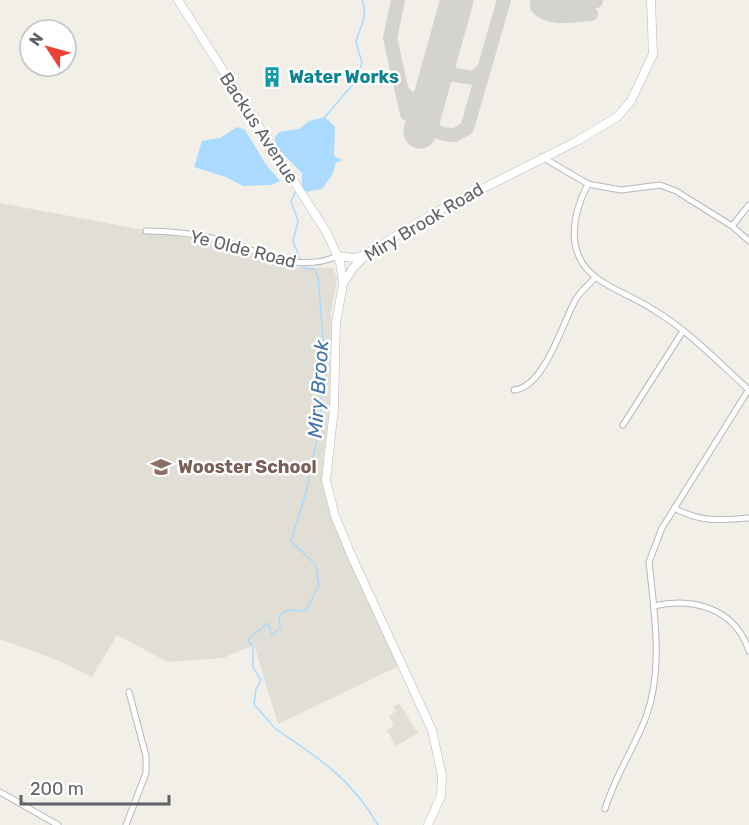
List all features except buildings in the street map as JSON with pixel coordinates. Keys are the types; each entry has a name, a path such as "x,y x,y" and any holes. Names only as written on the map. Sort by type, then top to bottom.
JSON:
{"main road":[{"name":"Backus Avenue","path":"178,0 299,190 338,256 343,284"},
{"name":"Miry Brook Road","path":"428,825 441,796 442,776 432,730 352,557 335,516 326,480 334,409 336,323 343,284 352,268 368,253 440,209 601,128 617,117 631,102 653,54 651,0"},
{"path":"338,256 354,258 368,253"}],"street":[{"path":"542,157 588,184 621,190 660,185 676,191 732,226 749,241"},
{"path":"588,184 578,205 573,238 580,256 595,278 654,309 683,331 749,389 674,508 652,549 649,562 656,669 653,688 646,717 622,763 604,808"},
{"path":"732,226 749,205"},
{"name":"Ye Olde Road","path":"146,231 214,239 282,262 301,263 338,256"},
{"path":"514,390 521,389 538,374 577,297 595,278"},
{"path":"623,425 683,331"},
{"path":"674,508 696,519 712,521 749,518"},
{"path":"653,606 685,602 703,604 730,622 741,633 749,651"},
{"path":"126,825 146,773 146,756 129,692"},
{"path":"0,792 58,825"}],"shaded area":[{"name":"Wooster School","path":"0,203 224,245 289,267 333,268 337,278 331,312 329,414 323,460 325,496 341,542 399,666 278,724 254,645 223,658 168,662 117,635 92,677 57,660 0,639"},
{"path":"399,703 418,733 396,746 387,730 394,726 389,716 396,711 393,707"}],"water":[{"path":"325,117 335,127 334,156 342,160 336,163 332,175 322,189 305,192 302,185 302,173 275,146 275,137 279,132 299,129 309,121"},
{"path":"237,127 245,130 267,166 280,181 271,185 243,186 226,177 194,167 202,141 220,138"}],"waterway":[{"name":"Miry Brook","path":"325,117 354,83 362,63 356,42 364,16 362,0"},
{"name":"Miry Brook","path":"296,191 291,201 298,221 293,241 300,259"},
{"name":"Miry Brook","path":"301,264 303,268 314,269 318,277 323,340 320,424 306,492 291,541 315,564 319,584 306,611 288,610 279,616 280,628 272,634 267,623 248,640 253,647 253,667 261,680 256,689 254,705 276,729 335,772 357,795 378,825"}],"taxiway":[{"path":"398,0 390,38 407,114"},
{"path":"425,112 432,127 444,134 455,135 467,128 504,0"},
{"path":"537,0 537,7 555,16 591,14"},
{"path":"541,0 546,4 596,1"},
{"path":"442,54 445,68 455,75 474,78 484,69"},
{"path":"402,91 414,99 422,96 433,85"}],"runway":[{"path":"420,132 457,0"}],"place":[{"name":"Water Works","path":"272,77"},
{"name":"Wooster School","path":"161,467"}]}
